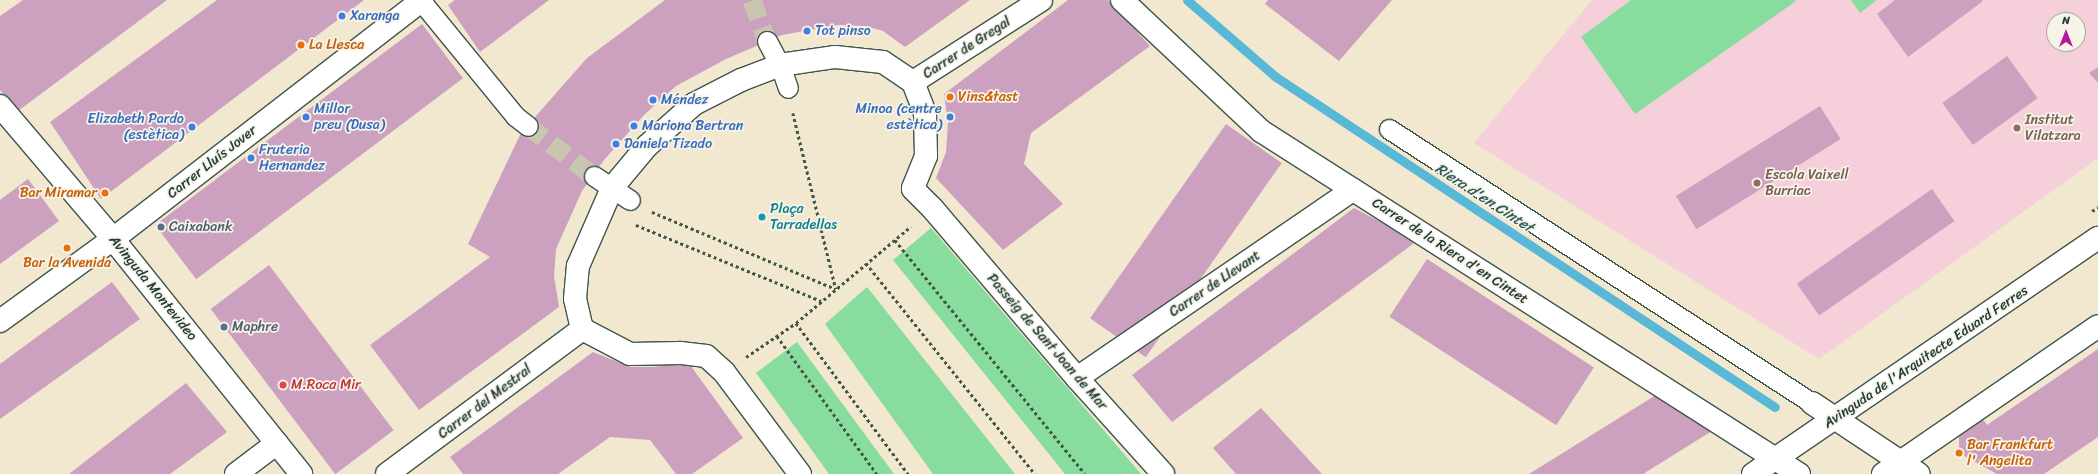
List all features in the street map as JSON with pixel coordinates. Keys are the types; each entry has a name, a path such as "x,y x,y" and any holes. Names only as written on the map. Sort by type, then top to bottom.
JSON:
{"street":[{"path":"421,0 515,116 528,126"},
{"name":"Carrer Lluís Jover","path":"0,321 113,239 421,0"},
{"name":"Carrer de Gregal","path":"913,82 1041,0"},
{"name":"Carrer de la Riera d'en Cintet","path":"1122,0 1261,131 1774,460 1799,474"},
{"path":"768,41 780,65 788,88"},
{"path":"800,474 724,372 706,356 680,353 630,354 582,329 575,299 578,266 612,188 647,146 694,104 740,80 780,65 835,57 883,62 913,82"},
{"name":"Passeig de Sant Joan de Mar","path":"913,82 925,114 926,156 913,189 933,209 1077,378 1163,474"},
{"name":"Avinguda Montevideo","path":"0,106 113,239 302,474"},
{"path":"1389,129 1919,474"},
{"path":"594,176 630,200"},
{"name":"Carrer de Llevant","path":"1077,378 1353,190"},
{"name":"Avinguda de l'Arquitecte Eduard Ferres","path":"1753,474 2098,238"},
{"path":"1883,474 2098,326"},
{"name":"Carrer del Mestral","path":"387,474 582,329"},
{"path":"236,474 277,443"}],"path":[{"path":"794,115 836,289"},
{"path":"724,372 796,323 866,263 933,209"},
{"path":"602,211 821,301"},
{"path":"654,213 836,289"},
{"path":"894,240 1085,474"},
{"path":"866,263 1035,474"},
{"path":"796,323 908,474"},
{"path":"777,336 877,474"}],"shaded area":[{"name":"Escola Vaixell Burriac","path":"1592,0 2098,0 2098,158 1819,359 1474,143"}],"green space":[{"path":"1631,0 1796,1 1635,114 1581,37"},
{"path":"1851,0 1877,0 1860,13"},
{"path":"931,228 1141,474 1065,474 893,260"},
{"path":"867,287 1015,474 933,474 825,324"},
{"path":"797,342 894,474 829,474 756,373"}],"building":[{"path":"23,0 167,0 18,111 0,90 0,16"},
{"path":"217,0 364,0 101,199 50,122"},
{"path":"455,0 549,0 480,52 448,5"},
{"path":"665,0 970,0 905,47 883,31 866,26 838,25 782,35 726,59 676,86 645,114 604,160 582,191 556,249 554,276 559,307 419,410 370,345 490,257 468,244 521,133 587,58"},
{"path":"1068,0 1108,0 1150,46 1031,133 1024,164 1063,204 1003,250 936,178 946,152 948,122 944,94"},
{"path":"1268,0 1392,0 1339,61 1265,4"},
{"path":"1895,0 1983,1 1908,57 1877,14"},
{"path":"422,24 463,78 196,279 155,225"},
{"path":"2007,56 2038,98 1973,145 1942,103"},
{"path":"2098,67 2098,83 2089,73"},
{"path":"1820,106 1841,139 1696,229 1676,196"},
{"path":"1226,124 1282,163 1146,357 1090,318"},
{"path":"28,179 59,221 0,264 0,200"},
{"path":"1932,189 1954,221 1819,316 1797,284"},
{"path":"1354,208 1417,241 1172,422 1132,375"},
{"path":"1427,259 1594,367 1556,425 1389,317"},
{"path":"269,265 394,430 335,474 211,309"},
{"path":"112,282 140,319 0,419 0,364"},
{"path":"2098,349 2098,437 2044,474 1997,474 1959,453 1959,432 1981,416 1987,425"},
{"path":"593,352 631,367 654,367 688,362 743,438 692,474 676,474 650,440 610,437 558,474 463,474 450,457"},
{"path":"186,383 227,432 170,474 69,474"},
{"path":"1656,395 1712,431 1643,474 1529,474"},
{"path":"1261,408 1322,474 1236,474 1213,448"}],"waterway":[{"name":"Riera d'en Cintet","path":"1187,0 1276,77 1775,407"}],"tunnel":[{"path":"752,0 767,41"},
{"path":"528,126 594,176"}],"place":[{"name":"Xaranga","path":"342,16"},
{"name":"Tot pinso","path":"807,31"},
{"name":"La Llesca","path":"301,45"},
{"name":"Vins&tast","path":"950,97"},
{"name":"Méndez","path":"653,100"},
{"name":"Millor preu (Dusa)","path":"306,117"},
{"name":"Minoa (centre estètica)","path":"950,117"},
{"name":"Mariona Bertran","path":"634,126"},
{"name":"Elizabeth Pardo (estètica)","path":"192,127"},
{"name":"Institut Vilatzara","path":"2017,128"},
{"name":"Daniela Tizado","path":"616,144"},
{"name":"Fruteria Hernandez","path":"251,158"},
{"name":"Escola Vaixell Burriac","path":"1757,183"},
{"name":"Bar Miramar","path":"105,193"},
{"name":"Plaça Tarradellas","path":"762,217"},
{"name":"Caixabank","path":"161,227"},
{"name":"Bar la Avenida","path":"67,248"},
{"name":"Maphre","path":"224,327"},
{"name":"M.Roca Mir","path":"283,385"},
{"name":"Bar Frankfurt l' Angelita","path":"1959,453"}]}
